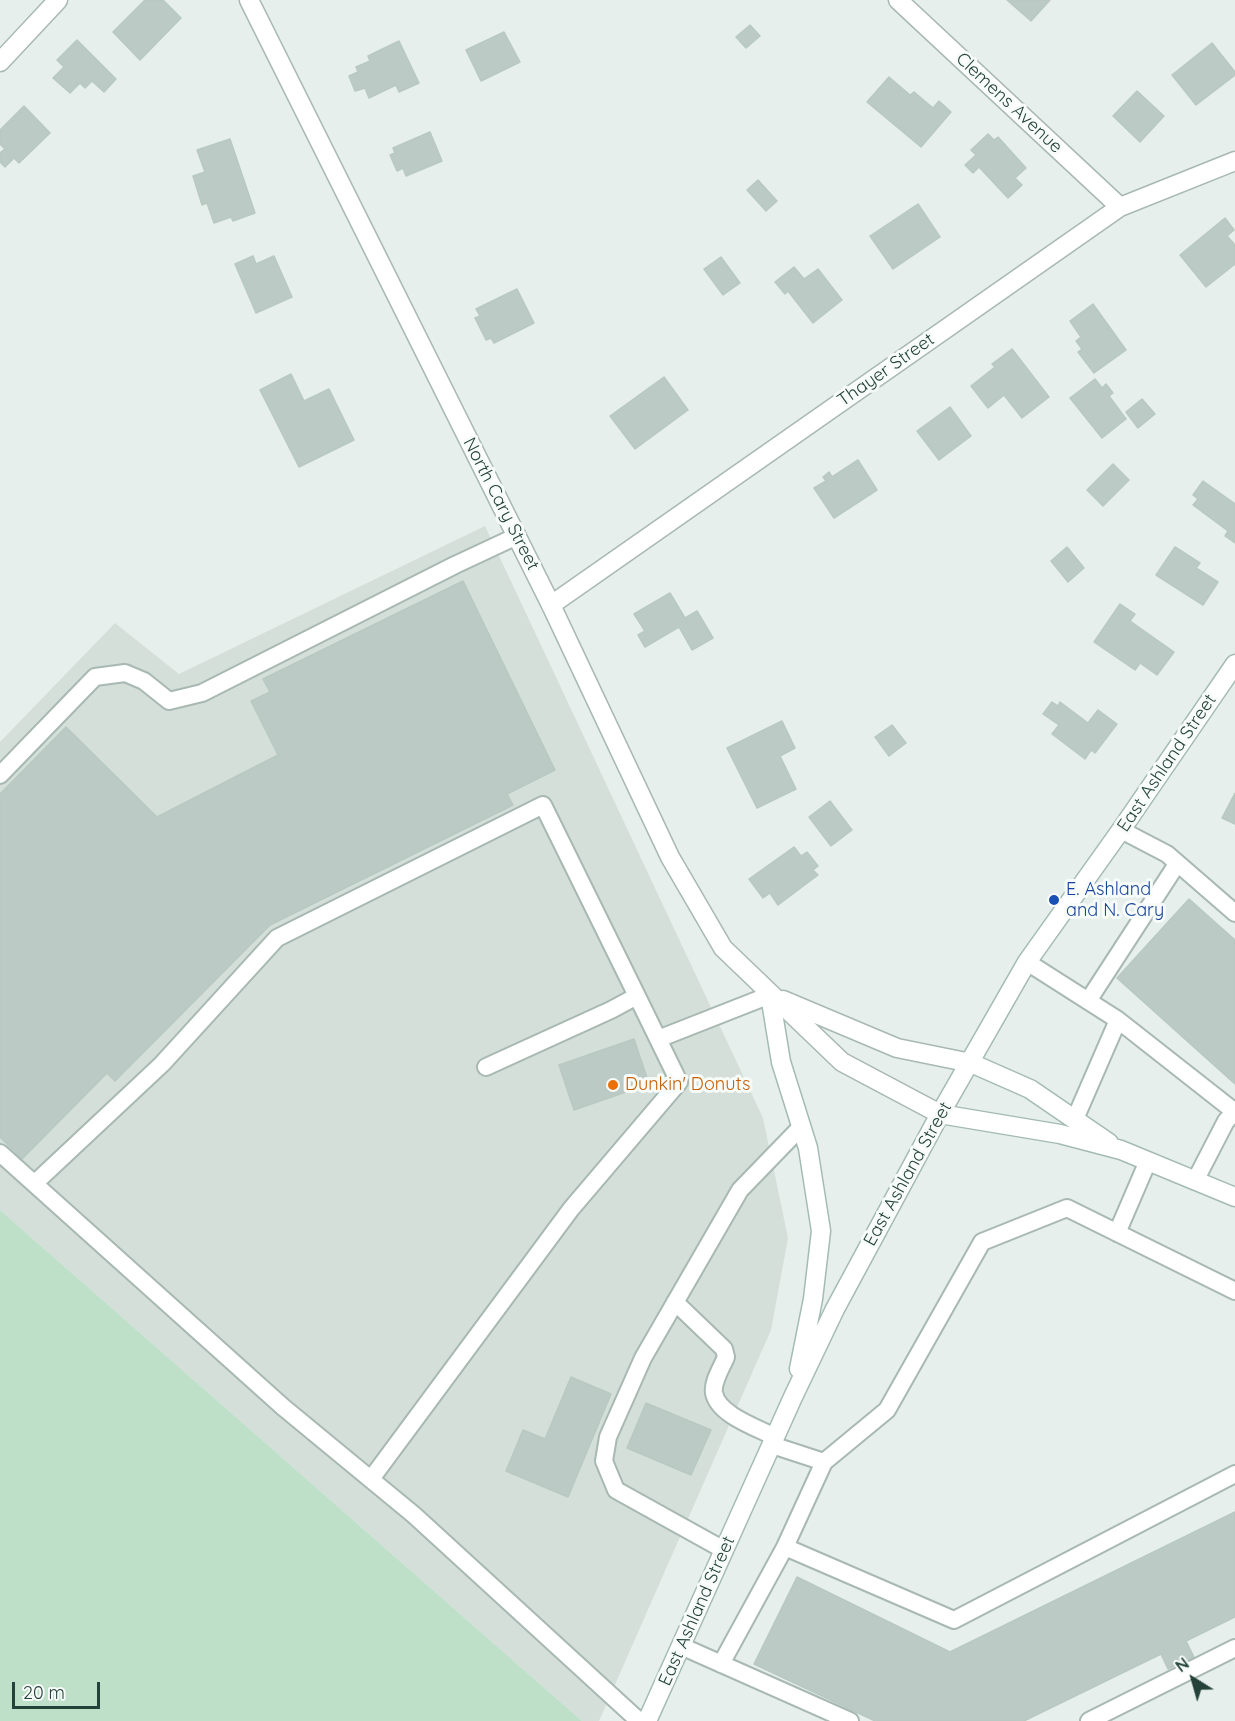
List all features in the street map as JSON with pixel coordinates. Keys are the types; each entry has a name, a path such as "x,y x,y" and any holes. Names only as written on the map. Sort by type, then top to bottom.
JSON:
{"street":[{"path":"0,62 58,0"},
{"name":"North Cary Street","path":"249,0 551,605 670,857 723,948 843,1062 940,1114 1060,1134 1121,1150 1235,1197"},
{"name":"Clemens Avenue","path":"898,0 1120,207"},
{"name":"Thayer Street","path":"551,605 1120,207 1235,161"},
{"name":"East Ashland Street","path":"647,1721 835,1309 940,1114 1028,962 1235,664"},
{"path":"770,995 781,1062 808,1148 821,1231 813,1299 793,1397"},
{"name":"North Cary Street","path":"770,995 897,1048 971,1063 1030,1089 1121,1150"}],"lane":[{"path":"0,776 95,677 124,673 144,681 169,701 202,693 517,536"},
{"path":"34,1183 162,1064 277,938 543,805 679,1082 571,1209 371,1479"},
{"path":"1121,830 1167,854 1235,913"},
{"path":"1088,1000 1177,864"},
{"path":"1028,962 1118,1020 1235,1112 1226,1121 1195,1181"},
{"path":"658,1039 770,995"},
{"path":"486,1067 638,996"},
{"path":"1075,1119 1118,1020"},
{"path":"724,1550 616,1490 604,1461 608,1437 643,1358 740,1190 801,1127"},
{"path":"0,1153 283,1407 414,1515 639,1721"},
{"path":"1117,1233 1148,1161"},
{"path":"721,1664 785,1547 824,1462 887,1410 982,1242 1067,1208 1235,1291"},
{"path":"675,1302 724,1349 726,1357 713,1392 717,1401 729,1414 773,1441 824,1462"},
{"path":"785,1547 954,1620 1235,1474"},
{"path":"681,1646 850,1721"},
{"path":"1089,1721 1235,1648"}],"shaded area":[{"path":"485,526 763,1118 788,1238 771,1330 599,1721 582,1721 0,1210 0,742 115,623 179,674"}],"green space":[{"path":"0,1210 582,1721 0,1721"}],"building":[{"path":"145,0 163,0 181,18 140,60 113,32"},
{"path":"1007,0 1050,0 1031,21"},
{"path":"750,25 760,36 746,48 736,37"},
{"path":"504,32 520,62 481,81 466,50"},
{"path":"77,40 116,79 104,92 92,81 85,88 80,83 70,93 53,78 64,67 57,60"},
{"path":"399,41 419,83 399,92 396,85 369,98 365,88 355,91 349,76 358,72 356,67 370,61 368,56"},
{"path":"1212,43 1235,75 1196,105 1172,75"},
{"path":"889,77 910,95 914,92 933,108 939,101 951,112 921,147 867,102"},
{"path":"1137,91 1164,116 1140,142 1113,116"},
{"path":"24,106 50,133 19,163 14,158 5,167 0,162 0,153 5,149 0,144 0,130"},
{"path":"430,132 442,161 406,176 403,168 397,171 390,155 395,153 393,148"},
{"path":"988,134 994,140 998,137 1026,168 1015,178 1022,185 1008,198 979,167 973,173 965,165 976,155 971,150"},
{"path":"230,139 255,213 233,221 231,217 214,223 207,203 202,205 193,176 205,172 197,150"},
{"path":"758,180 777,201 766,211 747,190"},
{"path":"918,204 940,237 893,269 870,236"},
{"path":"1225,218 1234,230 1227,236 1235,245 1235,264 1206,287 1180,255"},
{"path":"253,256 256,264 274,256 292,297 256,313 235,264"},
{"path":"721,257 740,283 723,295 704,269"},
{"path":"794,267 804,279 818,269 842,300 813,323 788,291 785,294 775,282"},
{"path":"517,289 534,323 494,343 491,338 486,340 475,318 480,316 476,309"},
{"path":"1093,304 1126,350 1094,373 1078,352 1082,349 1076,341 1081,337 1070,321"},
{"path":"1012,349 1049,397 1022,418 1004,395 988,408 971,386 995,367 992,364"},
{"path":"291,374 304,401 329,389 354,440 299,467 260,390"},
{"path":"664,377 688,410 635,449 610,416"},
{"path":"1095,379 1102,388 1106,384 1113,393 1109,396 1126,419 1102,438 1070,398"},
{"path":"1142,399 1155,414 1138,428 1126,412"},
{"path":"950,407 971,436 939,460 917,431"},
{"path":"858,460 877,490 834,518 814,488 826,481 823,477 829,472 832,477"},
{"path":"1113,464 1129,480 1103,506 1087,490"},
{"path":"1203,481 1235,504 1235,543 1225,536 1228,531 1193,505 1198,499 1193,495"},
{"path":"1067,547 1084,568 1068,582 1051,561"},
{"path":"1175,547 1200,563 1196,568 1218,582 1203,605 1156,575"},
{"path":"463,581 555,770 507,794 513,805 270,925 115,1081 107,1073 22,1159 0,1137 0,794 66,727 157,817 278,755 251,701 270,692 263,679"},
{"path":"670,593 685,618 697,611 713,638 692,650 679,627 645,647 638,635 645,631 634,614"},
{"path":"1120,604 1135,614 1130,621 1174,652 1157,675 1140,663 1135,670 1094,642"},
{"path":"1052,702 1058,706 1060,702 1088,723 1098,710 1117,724 1095,753 1091,750 1085,759 1052,734 1059,725 1043,714"},
{"path":"782,721 795,748 780,756 796,789 757,808 727,748"},
{"path":"892,725 906,743 889,756 875,737"},
{"path":"1235,793 1235,824 1222,818"},
{"path":"830,801 852,830 831,846 809,817"},
{"path":"794,847 801,856 807,852 818,866 813,870 818,875 778,905 770,893 763,898 749,879"},
{"path":"1189,899 1235,940 1235,1084 1117,978"},
{"path":"634,1039 649,1084 574,1110 559,1065"},
{"path":"571,1377 611,1394 568,1497 506,1471 523,1430 545,1439"},
{"path":"646,1403 711,1430 691,1475 627,1448"},
{"path":"1235,1512 1235,1617 1186,1641 1194,1657 1168,1669 1161,1654 1024,1721 875,1721 754,1664 797,1577 950,1652"}],"place":[{"name":"E. Ashland and N. Cary","path":"1054,900"},
{"name":"Dunkin' Donuts","path":"613,1085"}]}
